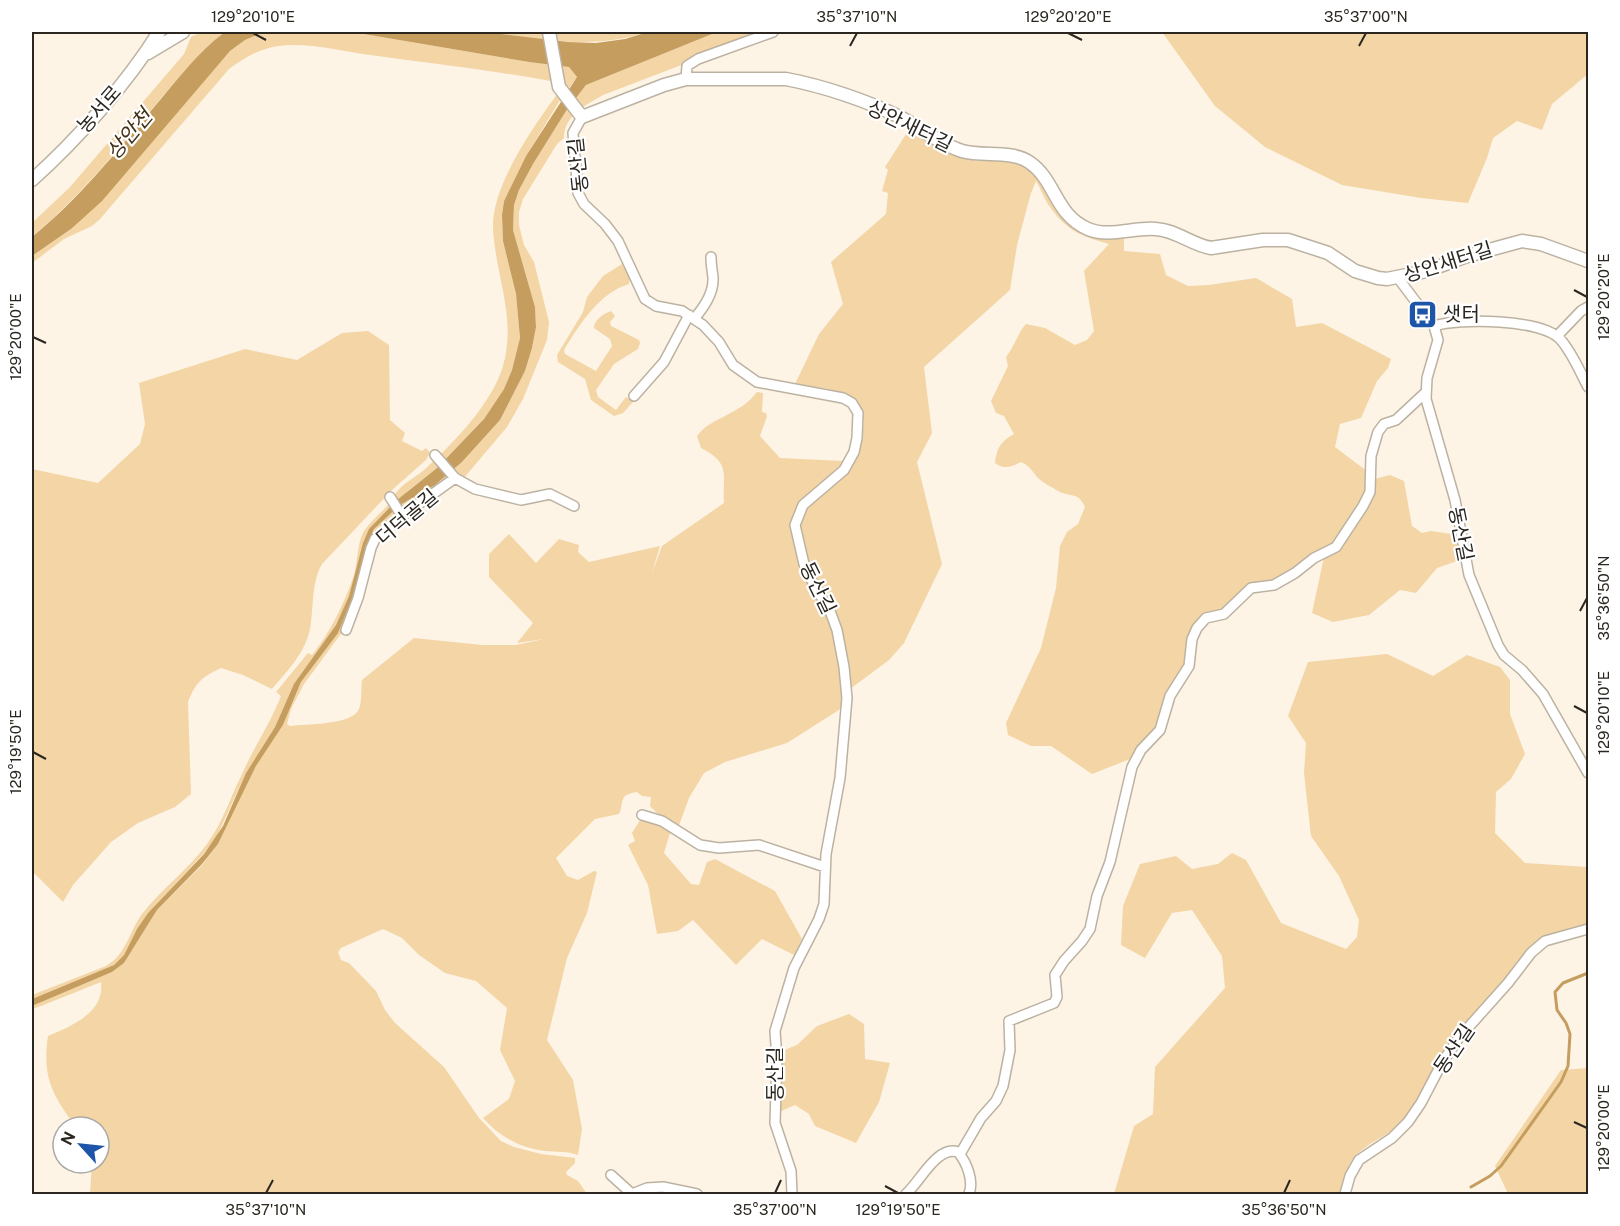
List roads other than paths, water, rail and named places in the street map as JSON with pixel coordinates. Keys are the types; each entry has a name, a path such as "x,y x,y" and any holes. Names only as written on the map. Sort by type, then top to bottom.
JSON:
{"street":[{"name":"농서로","path":"32,180 82,130 138,62 159,32"},
{"path":"138,62 152,50 183,32"},
{"path":"549,32 559,86 580,115"},
{"path":"686,79 686,68 698,59 773,32"},
{"name":"상안새터길","path":"580,115 686,79 786,79 883,110 941,142 961,150 1024,160 1042,174 1069,216 1090,230 1104,232 1142,228 1164,230 1203,247 1211,248 1263,240 1288,240 1328,253 1355,271 1378,279 1398,278 1477,252 1522,241 1541,244 1588,261"},
{"name":"동산길","path":"580,115 573,139 576,182 581,200 618,241 645,298 656,306 677,309 691,317 712,334 733,365 752,379 770,386 843,398 852,403 858,413 857,438 850,461 844,470 806,502 795,525 804,564 833,618 846,683 846,715 840,778 825,867 823,910 794,968 774,1031 777,1059 775,1123 791,1171 792,1194"},
{"path":"634,396 664,362 691,317 703,308 713,279 711,257"},
{"path":"1398,278 1434,326 1452,321 1485,320 1540,329 1557,336 1588,387"},
{"path":"1557,336 1581,311 1588,307"},
{"name":"동산길","path":"1434,326 1438,340 1425,393 1455,500 1469,575 1488,625 1504,655 1533,681 1552,707 1588,773"},
{"path":"960,1154 981,1118 996,1101 1003,1086 1010,1050 1009,1021 1054,1003 1057,998 1055,980 1057,972 1090,929 1097,896 1110,862 1132,767 1141,750 1160,730 1170,696 1189,666 1192,639 1197,628 1206,618 1224,614 1251,588 1274,585 1295,573 1314,558 1336,547 1370,492 1371,456 1381,427 1396,420 1425,393"},
{"path":"437,456 454,477"},
{"name":"더덕골길","path":"346,630 358,598 373,543 401,514 454,477 475,489 492,494 521,500 550,494 574,506"},
{"path":"391,498 401,514"},
{"path":"642,815 662,821 700,845 708,847 759,845 825,867"},
{"name":"동산길","path":"1345,1194 1350,1176 1359,1160 1392,1138 1408,1122 1454,1045 1508,983 1531,952 1545,941 1588,930"},
{"path":"906,1194 939,1156 952,1151 960,1154 972,1183 969,1194"},
{"path":"611,1175 632,1194 647,1188 663,1187 697,1194"}],"waterway":[{"path":"1471,1187 1490,1176 1501,1166 1561,1082 1568,1066 1570,1034 1557,1010 1555,992 1563,983 1588,973"}],"place":[{"name":"샛터","path":"1422,314"}],"water label":[{"name":"상안천","path":"129,134"}]}
